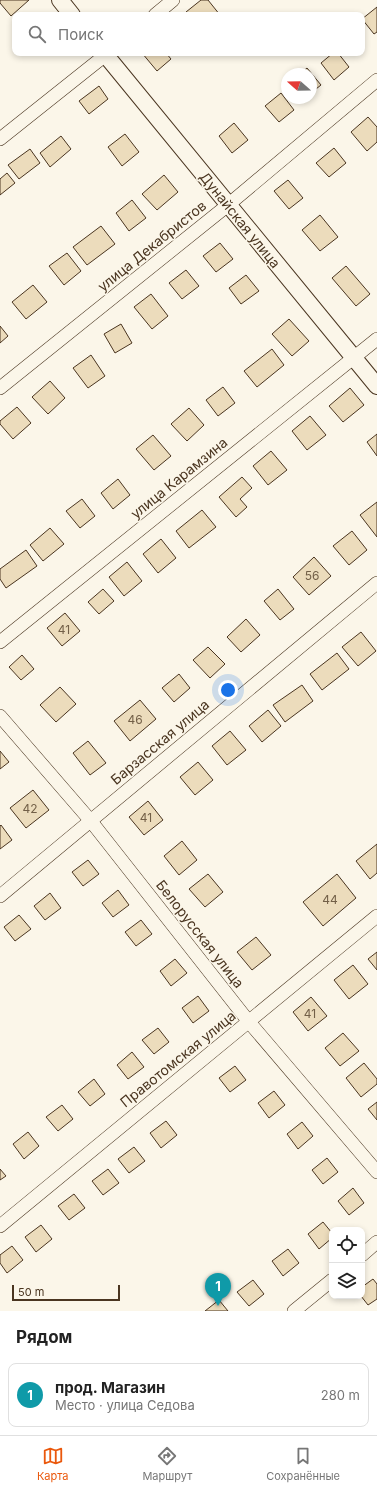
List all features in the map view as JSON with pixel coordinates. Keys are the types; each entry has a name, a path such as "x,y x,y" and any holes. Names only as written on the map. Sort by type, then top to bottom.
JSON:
{"street":[{"path":"60,0 70,12"},
{"path":"158,12 173,0"},
{"path":"0,139 104,56"},
{"name":"Дунайская улица","path":"108,56 377,386"},
{"name":"улица Декабристов","path":"0,388 228,205 377,80"},
{"name":"улица Карамзина","path":"0,642 377,339"},
{"name":"Барзасская улица","path":"0,896 377,583"},
{"name":"Белорусская улица","path":"0,716 90,820 249,1022 377,1172"},
{"name":"Правотомская улица","path":"0,1226 377,916"},
{"path":"365,1252 377,1242"},
{"path":"294,1311 329,1282"}],"building":[{"path":"0,0 29,0 16,12 12,12 11,16 0,3"},
{"path":"201,0 208,0 218,12 186,12"},
{"path":"377,7 377,32 374,34 365,23 365,17"},
{"path":"144,56 168,56 171,59 157,71"},
{"path":"329,56 340,56 349,67 334,80 321,63"},
{"path":"317,80 321,85 317,88"},
{"path":"99,86 108,99 89,114 79,101"},
{"path":"281,93 281,104 289,104 294,110 279,122 265,106"},
{"path":"368,117 377,127 377,142 367,151 351,132"},
{"path":"234,123 248,140 232,153 219,136"},
{"path":"125,134 139,152 122,166 108,147"},
{"path":"61,136 71,149 50,167 40,153"},
{"path":"334,148 346,163 329,177 316,163"},
{"path":"30,149 40,163 19,179 8,165"},
{"path":"7,173 15,183 0,195 0,179"},
{"path":"164,175 178,192 157,210 142,194"},
{"path":"288,180 303,198 289,209 274,191"},
{"path":"132,200 146,218 129,231 116,213"},
{"path":"320,215 338,237 320,251 302,230"},
{"path":"101,226 115,244 87,265 73,247"},
{"path":"220,243 233,259 216,272 203,256"},
{"path":"67,253 81,271 64,285 49,266"},
{"path":"346,266 370,294 356,306 332,278"},
{"path":"186,270 199,286 182,299 169,283"},
{"path":"246,275 259,291 241,304 229,288"},
{"path":"33,285 47,302 26,319 12,302"},
{"path":"151,294 168,316 152,329 134,307"},
{"path":"289,319 309,341 292,356 272,334"},
{"path":"121,324 132,343 115,353 104,334"},
{"path":"0,326 8,336 0,343"},
{"path":"272,349 284,365 257,387 244,371"},
{"path":"91,355 105,376 88,388 73,368"},
{"path":"50,381 65,398 48,414 32,397"},
{"path":"223,387 235,403 218,416 206,400"},
{"path":"350,388 364,405 343,422 329,406"},
{"path":"17,407 31,423 13,439 0,424 0,421"},
{"path":"189,408 204,425 187,441 171,424"},
{"path":"310,416 326,435 307,450 292,431"},
{"path":"377,434 377,456 367,442"},
{"path":"153,435 171,456 154,470 136,449"},
{"path":"271,451 287,470 268,485 253,466"},
{"path":"242,477 252,488 240,499 247,507 236,517 219,497"},
{"path":"118,479 130,495 113,509 101,493"},
{"path":"82,499 95,516 80,528 66,511"},
{"path":"377,502 377,537 360,515"},
{"path":"202,510 216,527 189,548 176,531"},
{"path":"50,528 64,544 43,561 30,545"},
{"path":"352,531 367,550 349,565 333,546"},
{"path":"161,539 176,558 158,573 143,554"},
{"path":"26,550 37,566 6,588 0,579 0,569"},
{"path":"314,557 331,576 309,595 293,577"},
{"path":"127,562 142,581 124,596 109,577"},
{"path":"103,589 114,601 99,614 88,602"},
{"path":"278,589 294,609 280,620 264,601"},
{"path":"65,613 80,631 62,646 47,628"},
{"path":"246,619 260,635 241,652 227,637"},
{"path":"361,632 376,651 358,666 342,647"},
{"path":"208,647 225,664 210,678 193,660"},
{"path":"337,653 349,669 322,690 310,674"},
{"path":"22,655 34,669 21,680 9,667"},
{"path":"179,674 190,688 174,702 162,688"},
{"path":"302,685 313,701 285,722 273,705"},
{"path":"60,687 76,704 56,722 40,705"},
{"path":"140,700 156,719 130,741 114,721"},
{"path":"268,710 281,726 262,742 249,726"},
{"path":"230,731 246,750 227,765 212,746"},
{"path":"88,741 106,763 90,775 73,753"},
{"path":"0,751 9,762 0,769"},
{"path":"198,762 213,780 195,795 180,777"},
{"path":"33,790 49,810 26,828 10,808"},
{"path":"148,801 163,820 144,835 129,817"},
{"path":"1,825 12,840 0,849 0,826"},
{"path":"182,841 197,860 179,875 164,856"},
{"path":"377,844 377,873 370,879 356,861"},
{"path":"88,860 99,874 83,886 72,872"},
{"path":"208,874 223,892 205,907 189,889"},
{"path":"337,874 356,898 323,926 303,902"},
{"path":"118,890 129,905 113,917 102,903"},
{"path":"50,893 61,908 45,920 34,906"},
{"path":"19,915 31,929 15,941 4,927"},
{"path":"141,920 152,934 136,946 125,932"},
{"path":"256,937 271,955 252,970 237,952"},
{"path":"377,952 377,970 368,959"},
{"path":"175,959 187,973 171,986 160,971"},
{"path":"353,965 368,984 349,999 334,980"},
{"path":"198,996 209,1011 193,1023 182,1008"},
{"path":"311,997 327,1016 308,1031 293,1012"},
{"path":"158,1028 169,1042 154,1054 142,1040"},
{"path":"343,1033 359,1051 340,1066 325,1048"},
{"path":"132,1052 144,1067 128,1079 117,1065"},
{"path":"364,1063 377,1079 377,1084 361,1097 346,1078"},
{"path":"235,1066 246,1080 230,1092 219,1078"},
{"path":"94,1079 105,1094 90,1106 78,1092"},
{"path":"274,1091 285,1105 269,1118 258,1103"},
{"path":"377,1102 377,1120 368,1109"},
{"path":"62,1105 73,1119 58,1131 46,1117"},
{"path":"166,1121 177,1135 161,1148 150,1133"},
{"path":"302,1122 313,1136 298,1149 287,1134"},
{"path":"28,1132 39,1146 24,1159 13,1144"},
{"path":"134,1147 145,1161 129,1173 118,1159"},
{"path":"327,1158 338,1172 323,1184 312,1170"},
{"path":"0,1169 6,1176 0,1180"},
{"path":"108,1169 119,1183 103,1195 92,1181"},
{"path":"353,1188 364,1203 349,1215 338,1201"},
{"path":"74,1194 85,1208 69,1220 58,1206"},
{"path":"323,1222 329,1229 329,1241 319,1249 308,1234"},
{"path":"41,1225 52,1239 36,1252 25,1237"},
{"path":"12,1246 23,1260 7,1273 0,1263 0,1255"},
{"path":"288,1249 299,1263 283,1276 272,1261"},
{"path":"373,1279 377,1284 377,1299 368,1305 363,1299 365,1299 365,1285"},
{"path":"253,1280 264,1294 249,1306 237,1292"},
{"path":"219,1300 228,1311 205,1311"}],"place":[{"name":"прод. Магазин","path":"218,1306"}]}
